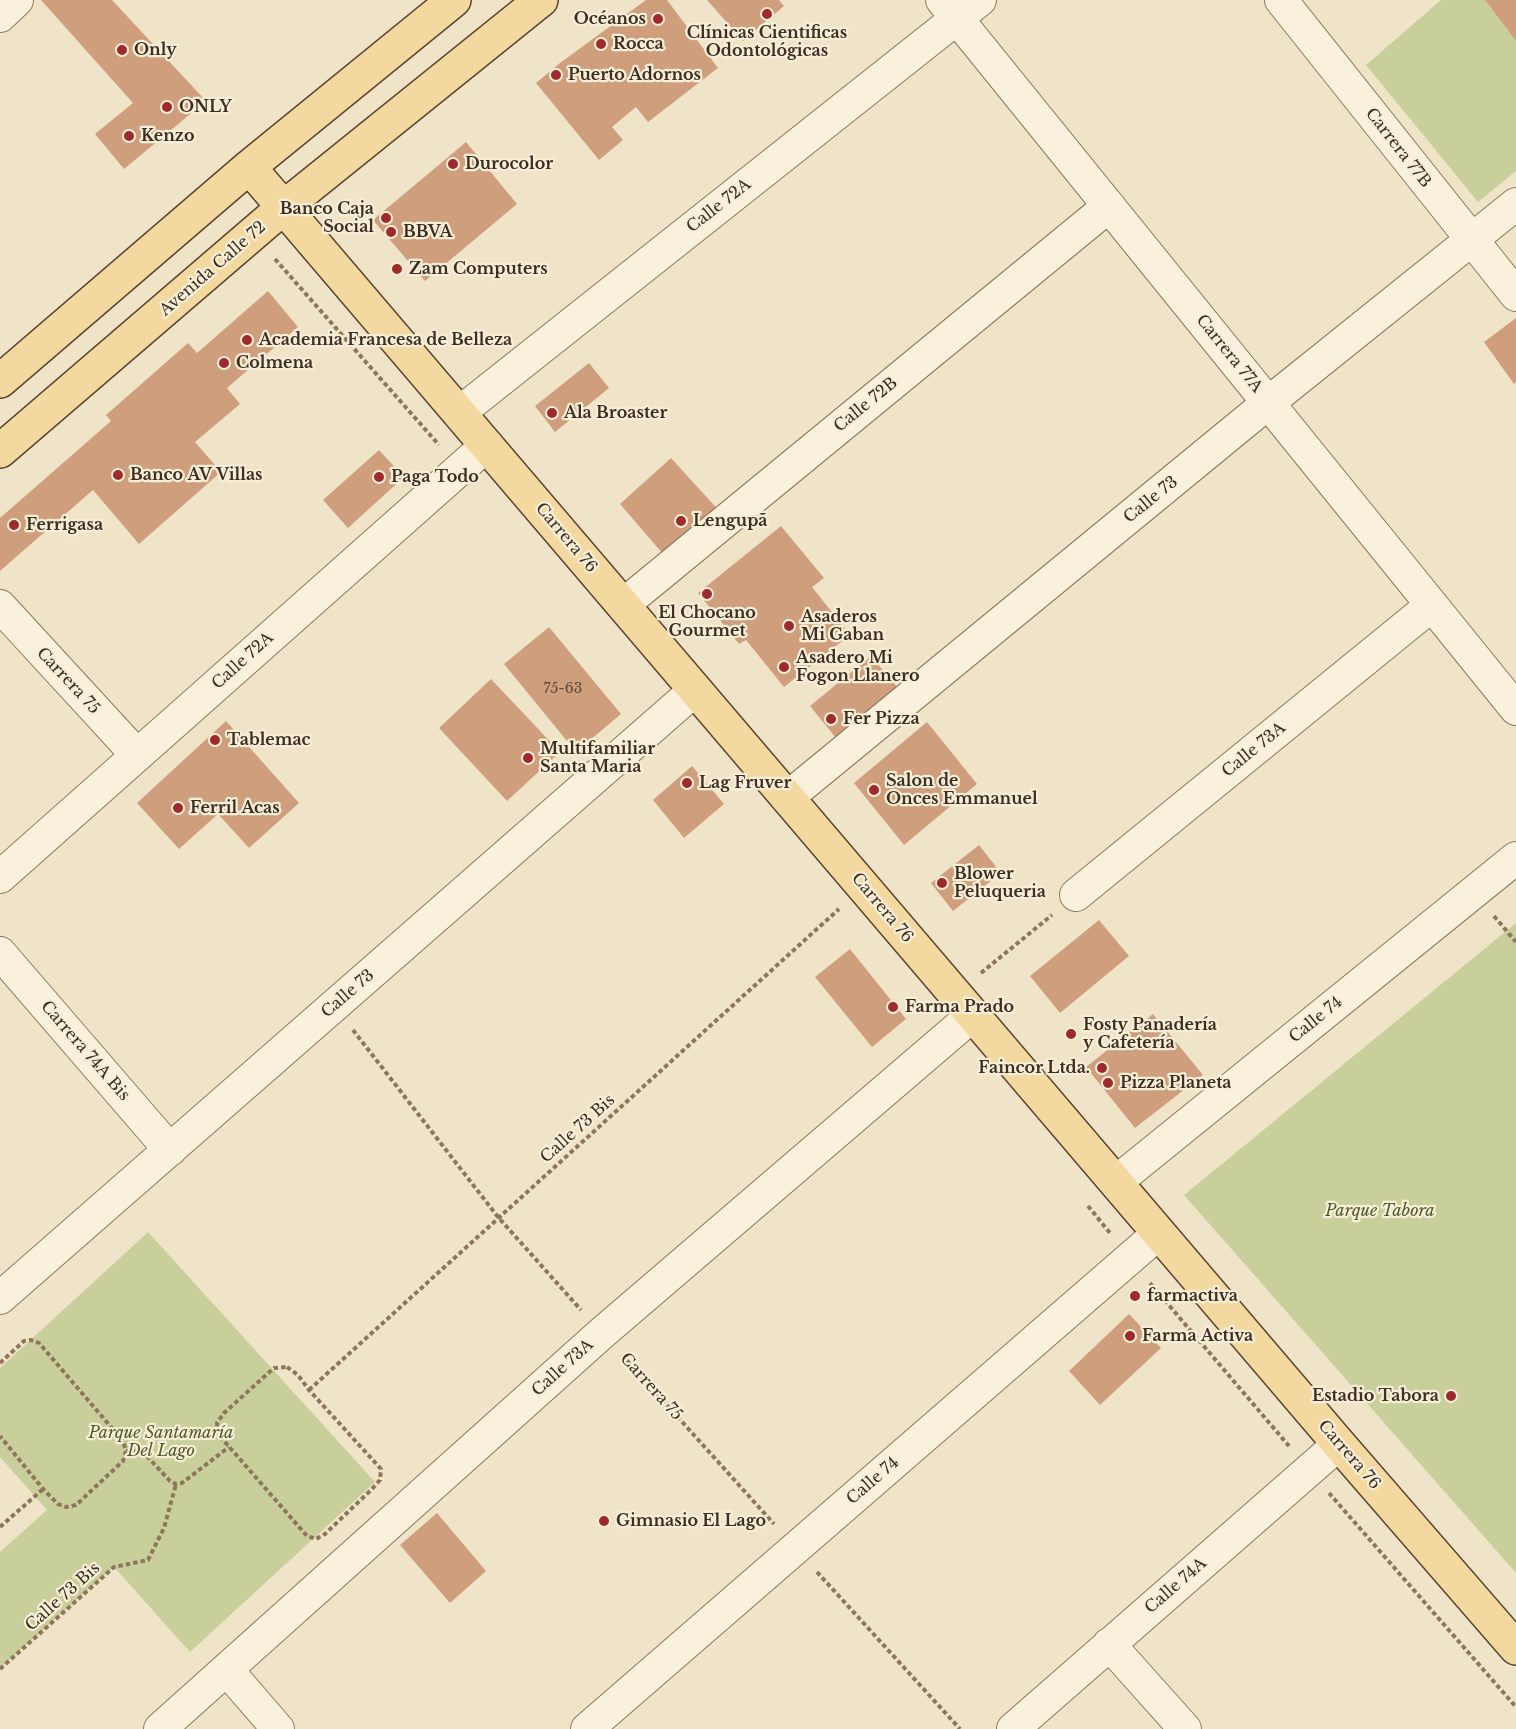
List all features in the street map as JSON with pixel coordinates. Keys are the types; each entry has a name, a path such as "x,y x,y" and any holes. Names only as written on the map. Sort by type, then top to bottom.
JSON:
{"main road":[{"path":"0,381 249,167 454,0"},
{"name":"Avenida Calle 72","path":"0,451 284,207 540,0"},
{"name":"Carrera 76","path":"249,167 1339,1444 1516,1648"}],"street":[{"path":"0,16 17,0"},
{"name":"Carrera 77B","path":"1281,0 1516,295"},
{"name":"Carrera 77A","path":"960,6 1108,206 1516,709"},
{"name":"Calle 72A","path":"459,413 960,6"},
{"name":"Calle 73","path":"787,798 1268,403 1516,204"},
{"name":"Calle 72B","path":"623,605 1108,206"},
{"name":"Calle 72A","path":"0,877 487,445"},
{"name":"Calle 73A","path":"1076,895 1432,605"},
{"name":"Carrera 75","path":"0,606 137,755"},
{"name":"Calle 73","path":"0,1298 695,690"},
{"name":"Calle 74","path":"1116,1182 1516,858"},
{"name":"Carrera 74A Bis","path":"0,953 170,1150"},
{"name":"Calle 73A","path":"160,1729 603,1333 973,1015"},
{"name":"Calle 74","path":"587,1729 1159,1233"},
{"name":"Calle 74A","path":"1013,1729 1339,1444"},
{"path":"1109,1644 1185,1729"},
{"path":"227,1670 278,1729"}],"path":[{"name":"Calle 73 Bis","path":"309,1390 864,886"},
{"path":"975,978 1076,895"},
{"name":"Carrera 75","path":"334,1006 498,1217 960,1729"},
{"path":"0,1363 24,1341 31,1340 39,1343 123,1441 126,1451 123,1461 76,1505 66,1507 58,1504 43,1489 0,1436"},
{"path":"287,1366 298,1375 381,1469 380,1480 325,1534 316,1539 307,1536 229,1447 218,1434 217,1423 224,1413 274,1368 287,1366"},
{"path":"126,1451 143,1452 170,1481 176,1484 182,1483 229,1447"},
{"name":"Calle 73 Bis","path":"0,1669 114,1567 148,1560 164,1528 176,1484"},
{"path":"0,1527 43,1489"}],"green space":[{"path":"1441,0 1485,0 1516,41 1516,171 1478,202 1366,65"},
{"name":"Estadio Tabora","path":"1516,923 1516,1573 1184,1195"},
{"name":"Parque Santamaría Del Lago","path":"148,1232 375,1482 190,1652 114,1567 0,1668 0,1552 47,1510 0,1457 0,1368"}],"building":[{"name":"Only","path":"41,0 112,0 206,101 124,169 95,134 133,103"},
{"path":"646,0 667,0 718,68 648,122 636,107 612,127 623,140 599,160 536,83"},
{"path":"707,0 779,0 784,6 743,41"},
{"path":"1485,0 1516,0 1516,41"},
{"path":"466,142 517,204 425,281 373,220"},
{"path":"268,291 298,327 227,388 240,404 195,442 221,472 139,544 93,490 0,571 0,518 111,421 106,415 188,343 197,353"},
{"path":"1516,318 1516,382 1514,384 1484,342"},
{"path":"589,363 609,388 555,432 535,406"},
{"path":"379,450 404,477 348,528 323,500"},
{"path":"671,458 722,514 669,561 620,504"},
{"path":"781,526 824,578 812,587 850,635 784,687 746,640 739,644 698,593"},
{"path":"549,627 621,714 576,752 504,664"},
{"path":"871,656 897,687 836,738 810,706"},
{"path":"491,679 560,752 507,801 439,728"},
{"path":"226,721 299,803 249,848 218,814 179,849 137,803"},
{"path":"927,722 977,784 904,845 854,783"},
{"path":"692,766 724,804 684,838 653,800"},
{"path":"979,845 1001,873 953,911 931,883"},
{"path":"1099,920 1129,956 1060,1013 1030,976"},
{"path":"850,949 906,1019 872,1047 815,977"},
{"path":"1153,1014 1203,1075 1135,1128 1086,1067"},
{"path":"1129,1314 1161,1348 1100,1405 1069,1371"},
{"path":"437,1513 486,1571 450,1603 400,1545"}],"place":[{"name":"Clínicas Cientificas Odontológicas","path":"767,14"},
{"name":"Océanos","path":"658,19"},
{"name":"Rocca","path":"601,44"},
{"name":"Only","path":"122,50"},
{"name":"Puerto Adornos","path":"556,75"},
{"name":"ONLY","path":"167,107"},
{"name":"Kenzo","path":"129,136"},
{"name":"Durocolor","path":"453,164"},
{"name":"Banco Caja Social","path":"386,218"},
{"name":"BBVA","path":"391,232"},
{"name":"Zam Computers","path":"397,269"},
{"name":"Academia Francesa de Belleza","path":"247,340"},
{"name":"Colmena","path":"224,363"},
{"name":"Ala Broaster","path":"552,413"},
{"name":"Banco AV Villas","path":"118,475"},
{"name":"Paga Todo","path":"379,477"},
{"name":"Lengupã","path":"681,521"},
{"name":"Ferrigasa","path":"14,525"},
{"name":"El Chocano Gourmet","path":"707,594"},
{"name":"Asaderos Mi Gaban","path":"789,626"},
{"name":"Asadero Mi Fogon Llanero","path":"784,667"},
{"name":"Fer Pizza","path":"831,719"},
{"name":"Tablemac","path":"215,740"},
{"name":"Multifamiliar Santa Maria","path":"528,758"},
{"name":"Lag Fruver","path":"687,783"},
{"name":"Salon de Onces Emmanuel","path":"874,790"},
{"name":"Ferril Acas","path":"178,808"},
{"name":"Blower Peluqueria","path":"942,883"},
{"name":"Farma Prado","path":"893,1007"},
{"name":"Fosty Panadería y Cafetería","path":"1071,1034"},
{"name":"Faincor Ltda.","path":"1102,1068"},
{"name":"Pizza Planeta","path":"1108,1083"},
{"name":"farmactiva","path":"1135,1296"},
{"name":"Farma Activa","path":"1130,1336"},
{"name":"Estadio Tabora","path":"1451,1396"},
{"name":"Gimnasio El Lago","path":"604,1521"}],"park label":[{"name":"Parque Tabora","path":"1380,1211"}]}
